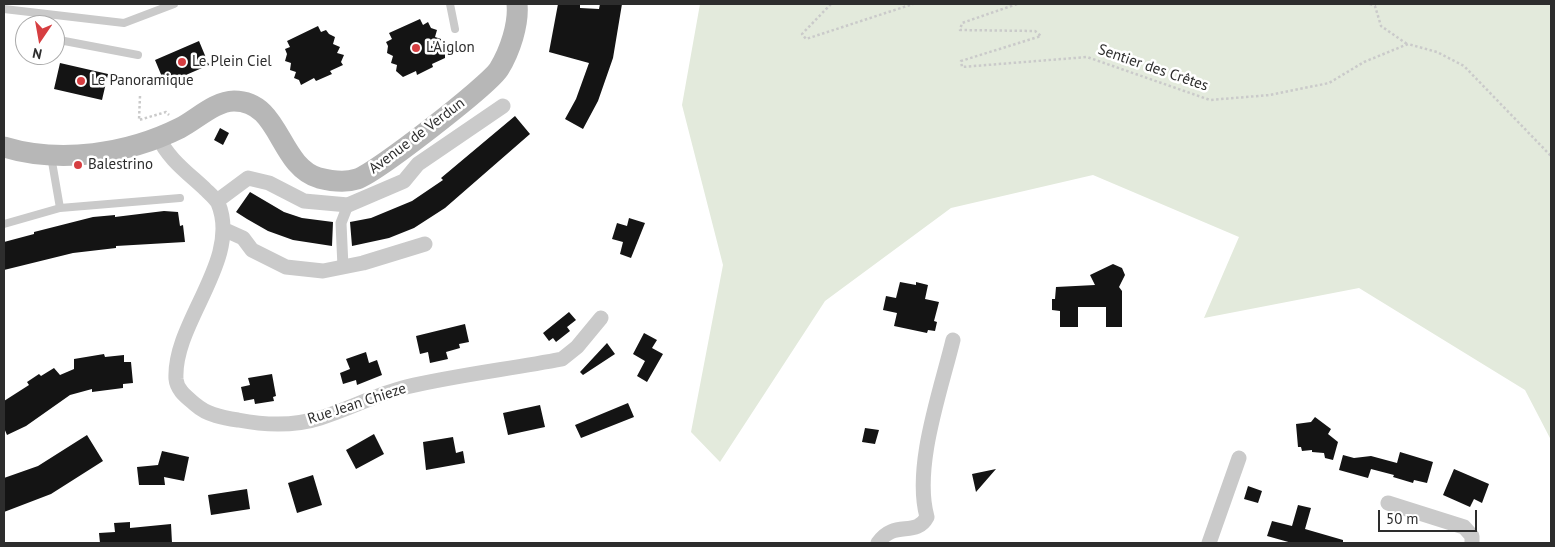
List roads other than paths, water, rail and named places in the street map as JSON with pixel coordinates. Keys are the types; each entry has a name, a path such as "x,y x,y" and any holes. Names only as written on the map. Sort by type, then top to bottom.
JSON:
{"main road":[{"name":"Avenue de Verdun","path":"4,147 24,153 51,156 126,148 179,128 214,108 232,101 249,103 265,113 298,164 317,177 337,182 356,180 384,163 476,91 499,70 512,42 517,4"}],"street":[{"path":"158,136 164,150 217,201 248,178 269,183 304,201 348,205 404,181 418,164 503,106"},
{"name":"Rue Jean Chieze","path":"217,201 223,229 215,267 182,340 176,362 176,382 182,394 202,410 226,418 252,423 294,423 319,419 405,388 562,359 577,347 601,318"},
{"path":"343,267 341,223 348,205"},
{"path":"223,229 243,238 252,250 286,267 322,272 425,244"},
{"path":"878,543 892,529 914,528 924,524 927,517 924,504 923,478 928,444 952,340"},
{"path":"1209,543 1239,458"},
{"path":"1388,503 1464,527 1472,536 1472,543"}],"lane":[{"path":"4,9 124,24 174,4"},
{"path":"450,4 454,29"},
{"path":"65,41 138,55"},
{"path":"51,156 60,208"},
{"path":"4,224 60,208 180,198"}],"place":[{"name":"L'Aiglon","path":"416,48"},
{"name":"Le Plein Ciel","path":"182,62"},
{"name":"Le Panoramique","path":"81,81"},
{"name":"Balestrino","path":"78,165"}]}
